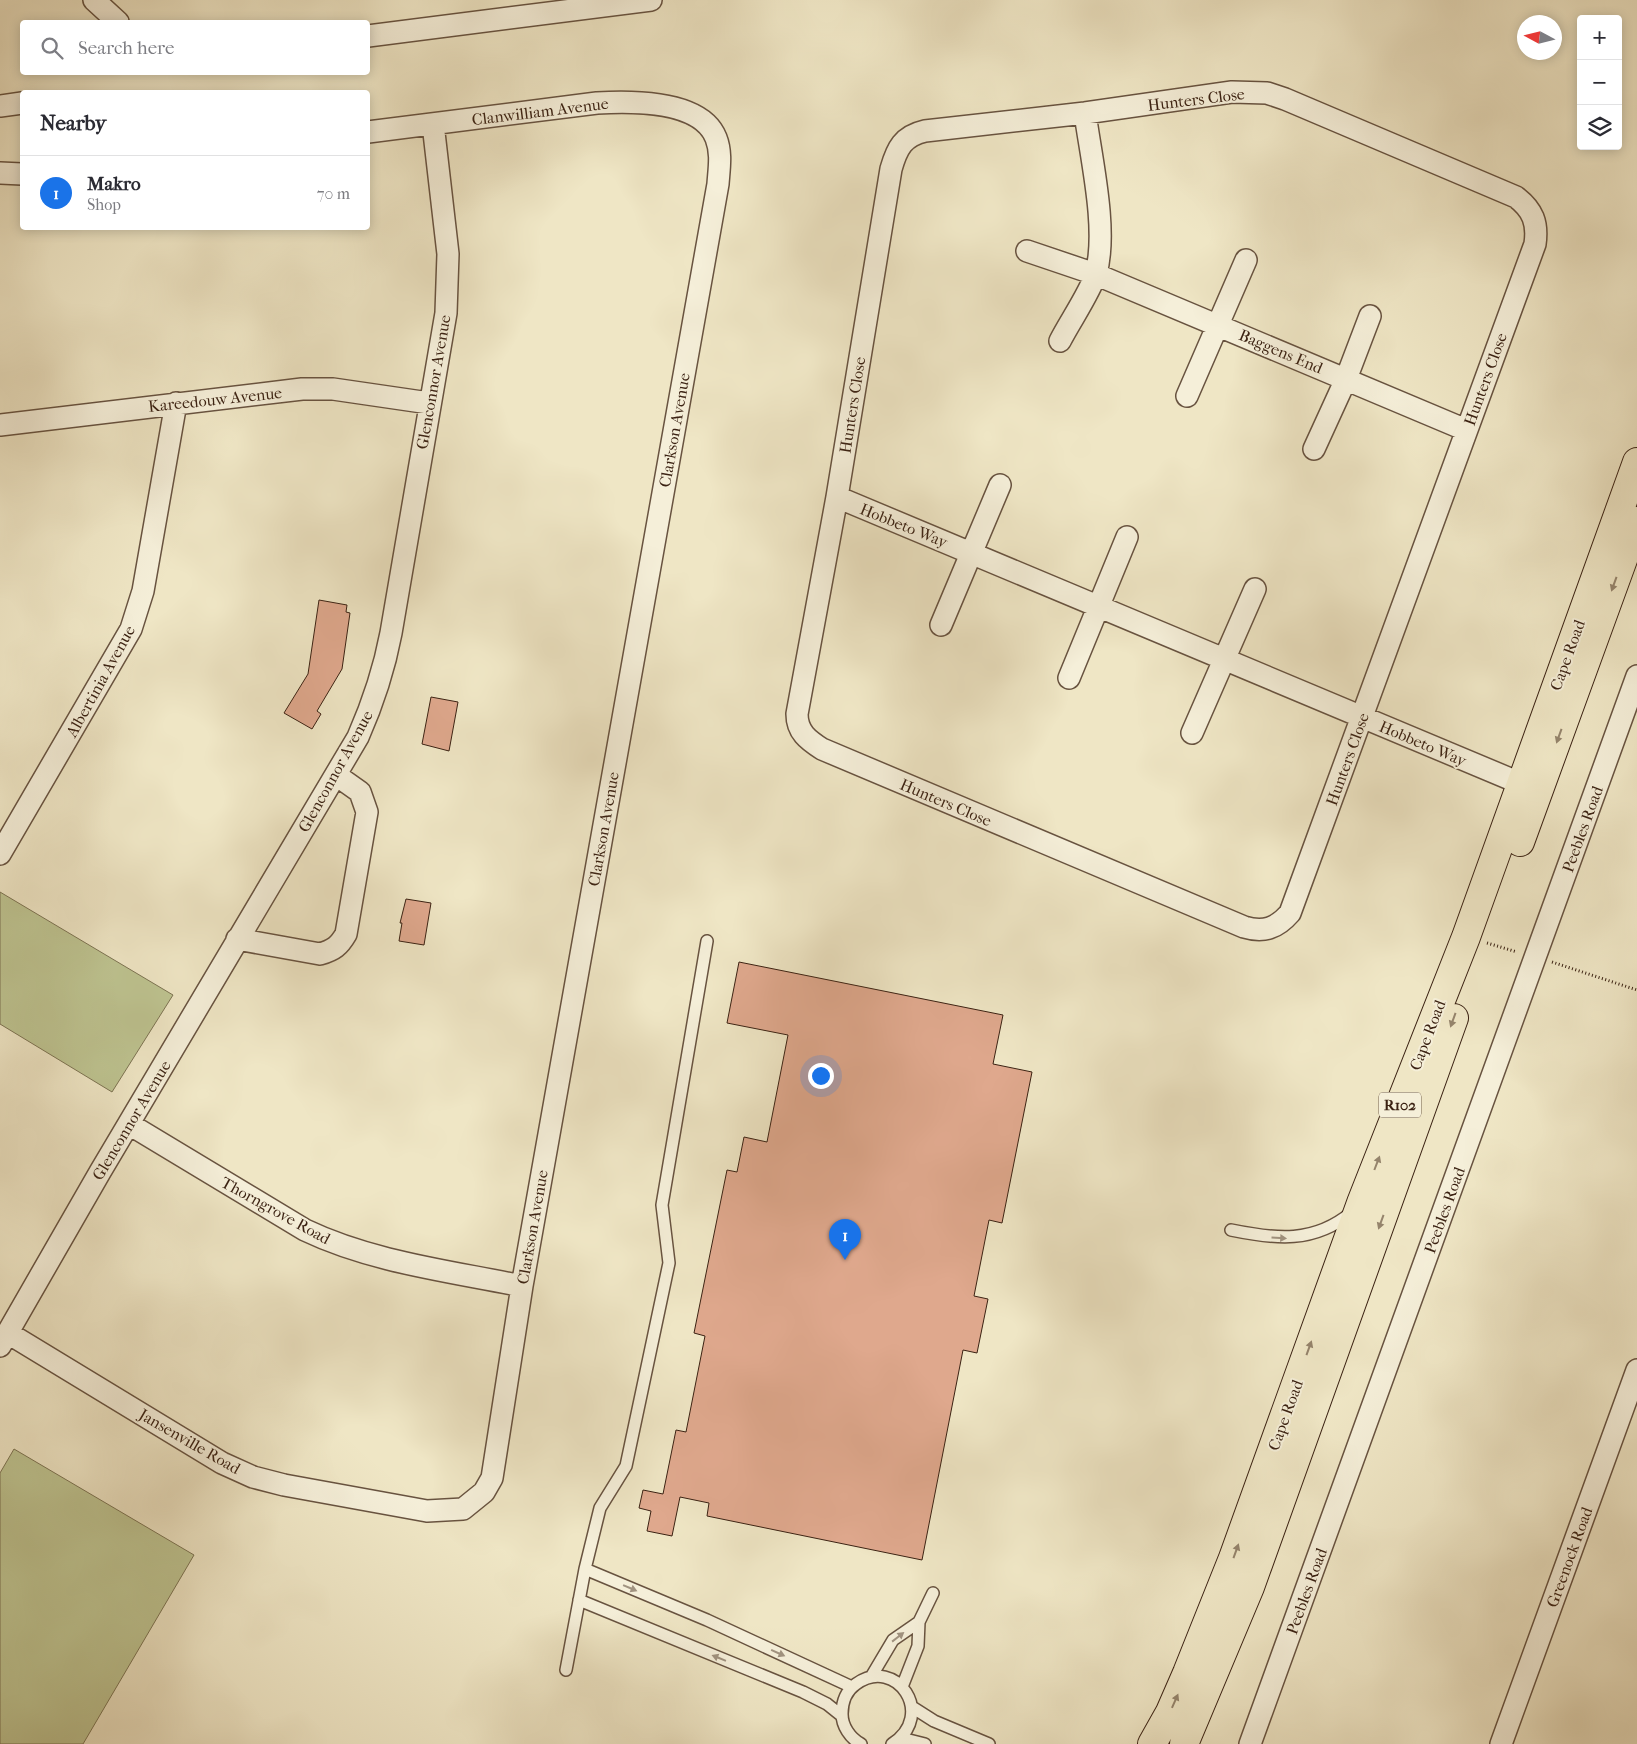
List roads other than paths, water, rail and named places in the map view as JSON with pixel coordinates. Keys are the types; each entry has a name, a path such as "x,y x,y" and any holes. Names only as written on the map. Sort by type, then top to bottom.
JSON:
{"main road":[{"name":"Cape Road","path":"1184,1744 1250,1587 1481,941 1637,462"},
{"name":"Cape Road","path":"1152,1744 1170,1712 1184,1681 1233,1558 1361,1203 1466,938 1530,788 1637,521"}],"street":[{"path":"94,0 116,20"},
{"path":"370,36 577,5 651,0"},
{"name":"Hunters Close","path":"1232,92 1267,93 1516,197 1527,206 1534,216 1537,230 1535,244 1466,430 1290,913 1280,925 1270,929 1253,930 1244,927 822,749 803,734 797,725 797,714 837,497 891,169 897,150 903,140 914,134 925,131 1085,113 1232,92"},
{"name":"Clanwilliam Avenue","path":"370,132 624,102 675,108 693,114 708,125"},
{"path":"0,106 20,103"},
{"path":"1060,341 1096,274 1099,238 1096,193 1085,113"},
{"name":"Glenconnor Avenue","path":"4,1339 237,938 336,775 358,737 373,704 384,670 446,313 448,254 433,124"},
{"name":"Clarkson Avenue","path":"449,1512 463,1510 473,1504 484,1492 492,1478 522,1286 718,184 720,161 718,146 708,125"},
{"path":"0,173 20,174"},
{"name":"Baggens End","path":"1027,251 1096,274 1466,430"},
{"path":"1187,396 1246,260"},
{"path":"1314,449 1346,379 1370,316"},
{"name":"Kareedouw Avenue","path":"0,425 176,403 302,390 333,390 430,403"},
{"name":"Albertinia Avenue","path":"0,854 131,629 142,591 176,403"},
{"path":"941,625 1000,485"},
{"name":"Hobbeto Way","path":"837,497 1530,788"},
{"path":"1069,678 1126,536"},
{"path":"1192,733 1255,589"},
{"name":"Peebles Road","path":"1250,1744 1637,676"},
{"path":"237,938 320,954 333,951 340,944 346,934 367,812 360,792 336,775"},
{"name":"Thorngrove Road","path":"129,1124 305,1230 328,1241 357,1251 522,1286"},
{"name":"Jansenville Road","path":"4,1339 222,1463 254,1477 397,1507 449,1512"},
{"name":"Greenock Road","path":"1501,1744 1637,1370"}],"lane":[{"path":"566,1670 585,1569 600,1508 626,1466 669,1264 662,1205 707,941"},
{"path":"1231,1230 1260,1236 1294,1238 1336,1223 1361,1203"},
{"path":"585,1569 707,1620 852,1686"},
{"path":"902,1687 918,1646 919,1622 933,1592"},
{"path":"579,1600 803,1692 827,1704 842,1716 851,1736 862,1744"},
{"path":"871,1677 893,1640 919,1622"},
{"path":"842,1716 846,1695 852,1686 871,1677 893,1680 909,1696 912,1707 910,1724 897,1741"},
{"path":"912,1707 934,1721 989,1744"},
{"path":"897,1741 925,1744"}],"place":[{"name":"Makro","path":"845,1260"}]}
